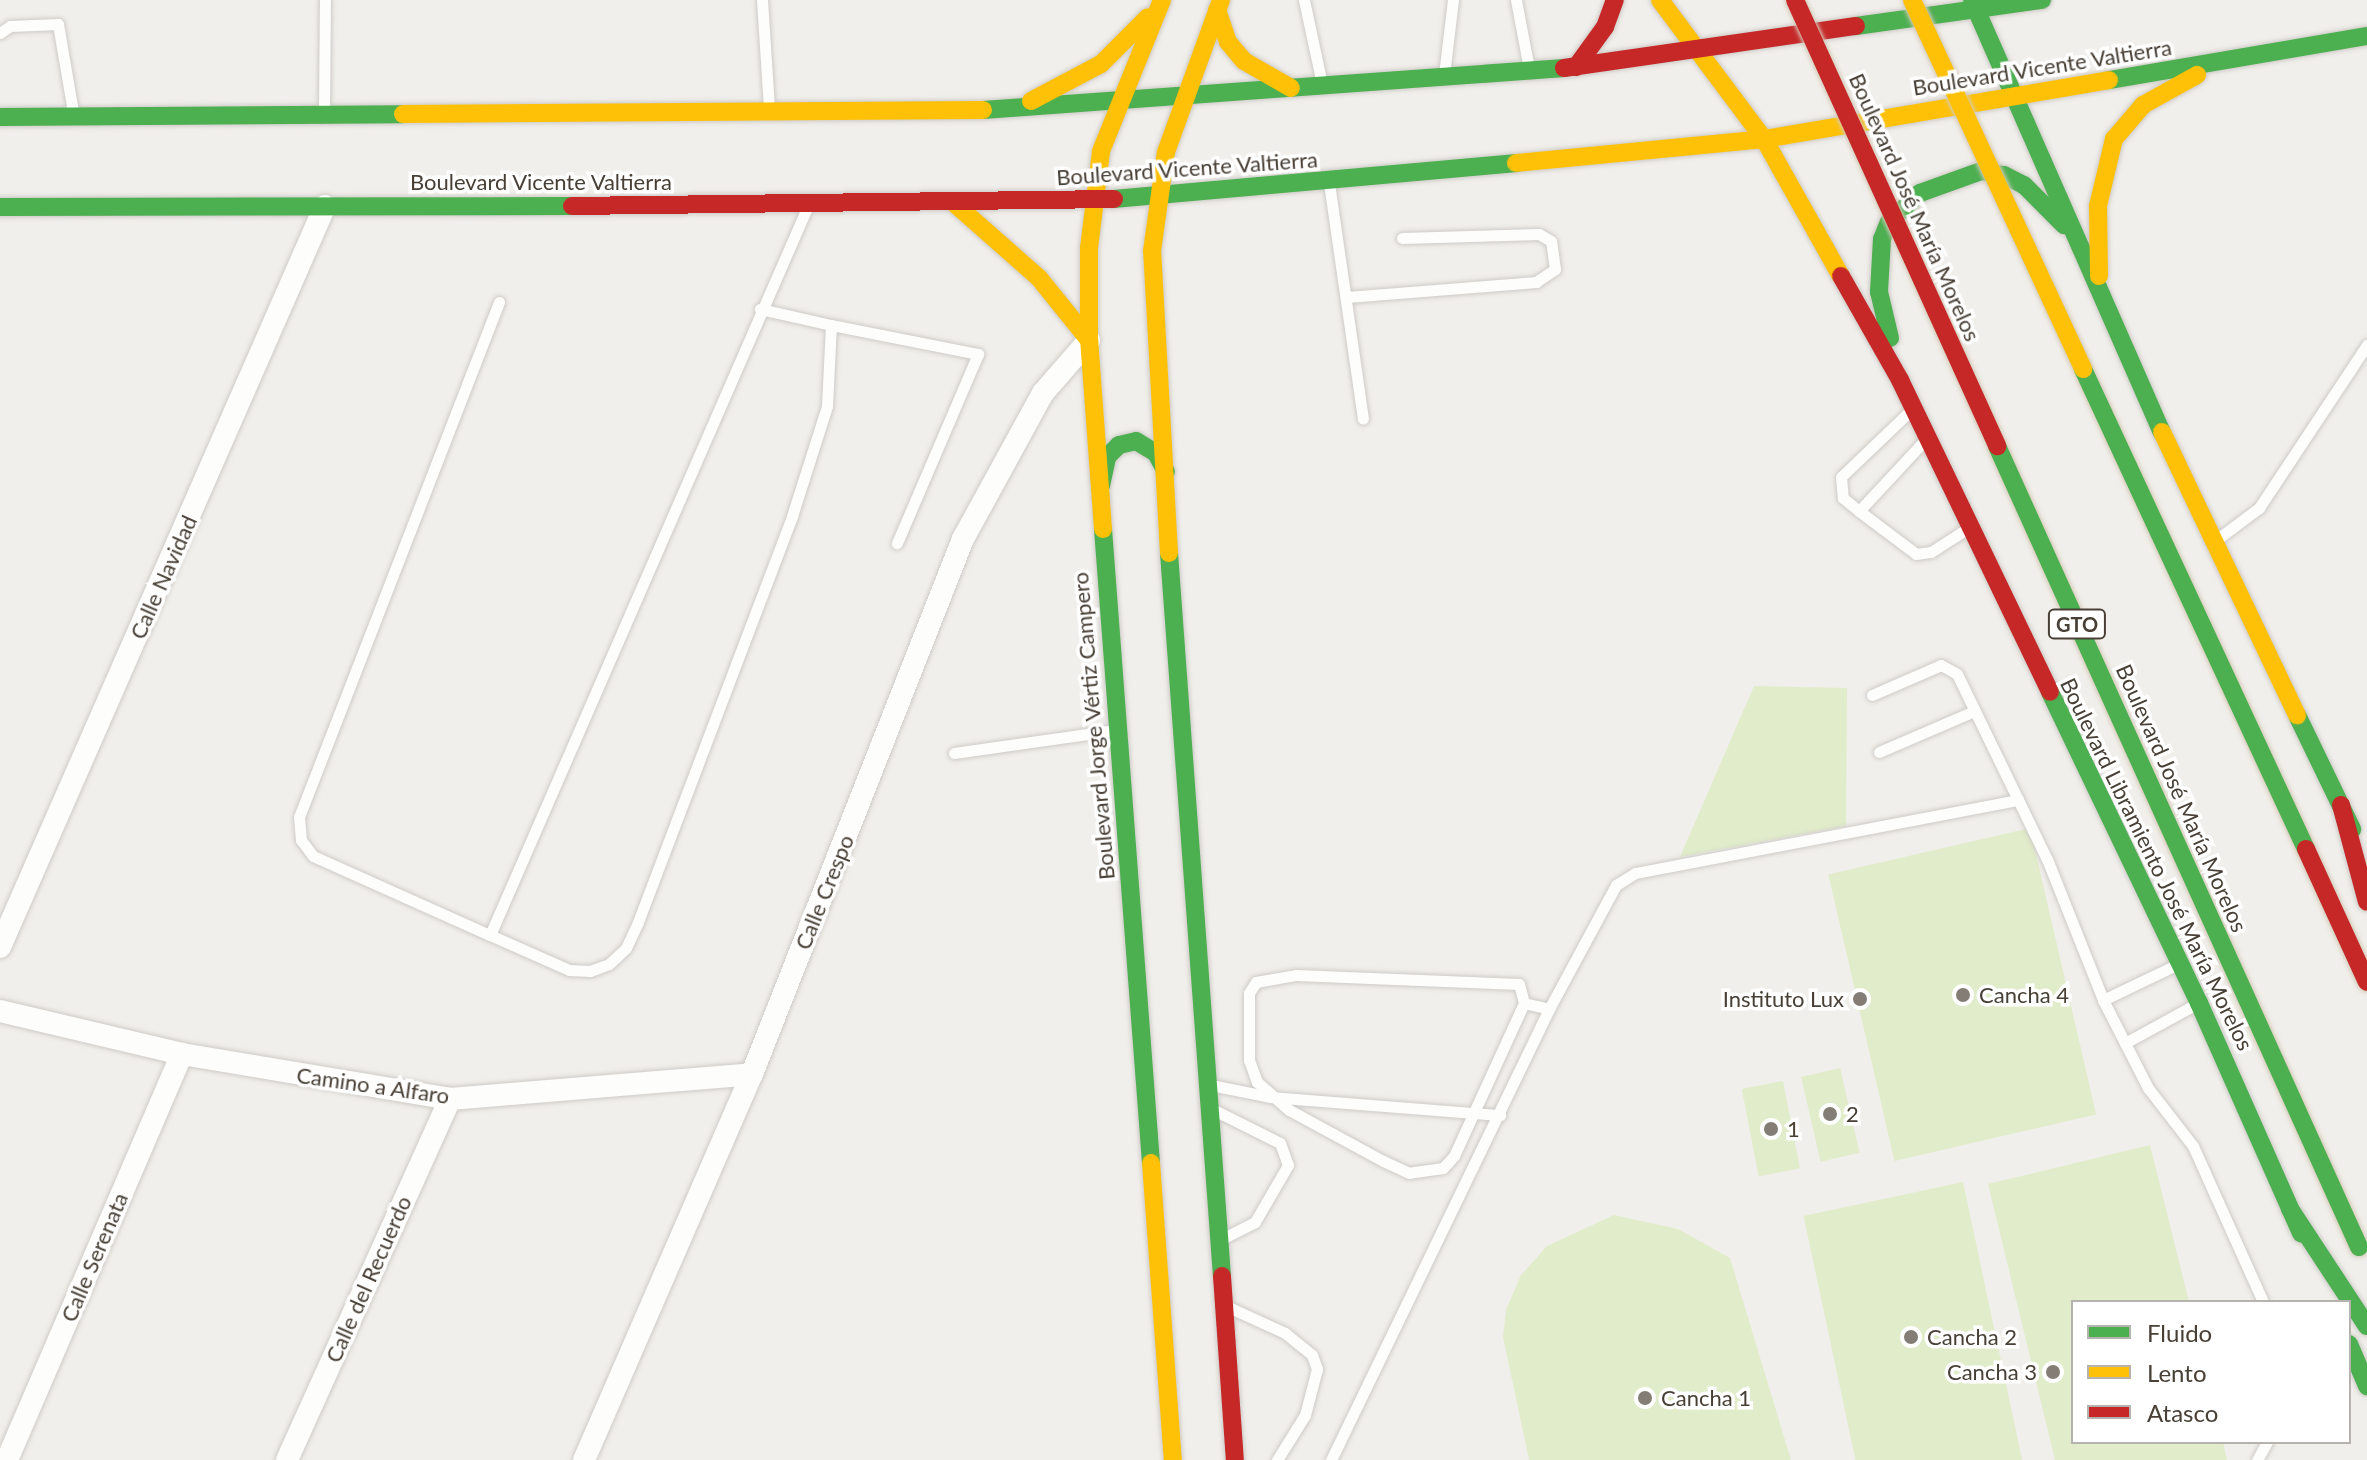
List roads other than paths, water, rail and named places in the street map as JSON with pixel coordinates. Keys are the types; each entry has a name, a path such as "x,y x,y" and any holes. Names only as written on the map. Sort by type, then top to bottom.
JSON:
{"main road":[{"path":"1576,67 1605,27 1615,0"},
{"name":"Boulevard Libramiento José María Morelos","path":"1660,0 1695,52 1764,139 1900,380 2199,1003 2330,1300"},
{"name":"Boulevard José María Morelos","path":"1795,0 2367,1265"},
{"path":"1912,0 2367,982"},
{"path":"0,117 1006,110 1186,94 1294,90 1530,73 1695,52 1974,5 2042,0"},
{"path":"1006,110 1046,95 1101,64 1161,2"},
{"name":"Boulevard Jorge Vértiz Campero","path":"1161,2 1101,151 1092,202 1089,340 1173,1460"},
{"path":"1219,5 1228,42 1244,61 1294,90"},
{"path":"1219,5 1166,152 1151,301 1166,472 1235,1460"},
{"path":"1974,5 2100,295 2367,861"},
{"name":"Boulevard Vicente Valtierra","path":"0,207 807,206 1092,202 1160,198 1764,139 2367,36"},
{"path":"2100,295 2098,206 2114,139 2143,105 2174,85 2234,59"},
{"path":"1900,380 1878,276 1882,239 1903,205 1955,177 1981,171 2004,175 2024,185 2077,239"},
{"path":"954,203 1039,278 1089,340"},
{"path":"1099,499 1107,457 1119,445 1147,444 1166,472"},
{"path":"2341,805 2367,902"},
{"path":"2290,1209 2350,1300"},
{"path":"2351,1302 2367,1326"},
{"path":"2351,1349 2367,1386"}],"street":[{"name":"Calle Navidad","path":"0,947 325,206"},
{"name":"Calle Crespo","path":"584,1460 752,1074 963,539 1043,393 1089,340"},
{"name":"Camino a Alfaro","path":"0,1011 182,1054 450,1099 752,1074"},
{"name":"Calle Serenata","path":"7,1460 182,1054"},
{"name":"Calle del Recuerdo","path":"287,1460 450,1099"}],"lane":[{"path":"324,116 325,0"},
{"path":"762,0 769,112"},
{"path":"1304,0 1323,88"},
{"path":"1444,78 1453,0"},
{"path":"1516,0 1530,73"},
{"path":"0,33 10,26 58,24 74,117"},
{"path":"1329,182 1363,419"},
{"path":"490,935 807,206"},
{"path":"1347,297 1536,282 1555,269 1551,241 1539,234 1402,238"},
{"path":"499,302 299,817 301,840 313,856 569,970 590,971 609,964 626,948 818,436 827,406 831,325"},
{"path":"760,309 978,354 897,543"},
{"path":"2216,540 2259,508 2367,345"},
{"path":"1914,408 1841,477 1843,498 1916,554 1931,552 1970,527"},
{"path":"1859,511 1928,437"},
{"path":"1872,695 1919,672 1950,666 2018,800 2103,1000 2148,1088 2193,1146 2262,1300"},
{"path":"1879,752 1974,711"},
{"path":"954,753 1117,730"},
{"path":"1331,1460 1549,1009 1603,904 1616,885 1635,873 2018,800"},
{"path":"2103,1000 2179,964"},
{"path":"1296,975 1509,980 1525,992 1524,1003 1454,1156 1443,1168 1409,1173 1270,1097 1257,1082 1249,1060 1249,993 1256,982 1296,975"},
{"path":"1524,1003 1549,1009"},
{"path":"2125,1043 2199,1003"},
{"path":"1208,1084 1270,1097 1500,1115"},
{"path":"1210,1108 1280,1143 1288,1165 1255,1222 1219,1240"},
{"path":"1222,1304 1285,1333 1312,1355 1317,1369 1305,1415 1277,1460"}],"place":[{"name":"Cancha 4","path":"1963,995"},
{"name":"Instituto Lux","path":"1860,999"},
{"name":"2","path":"1830,1114"},
{"name":"1","path":"1771,1129"},
{"name":"Cancha 2","path":"1911,1337"},
{"name":"Cancha 3","path":"2053,1372"},
{"name":"Cancha 1","path":"1645,1398"}]}
